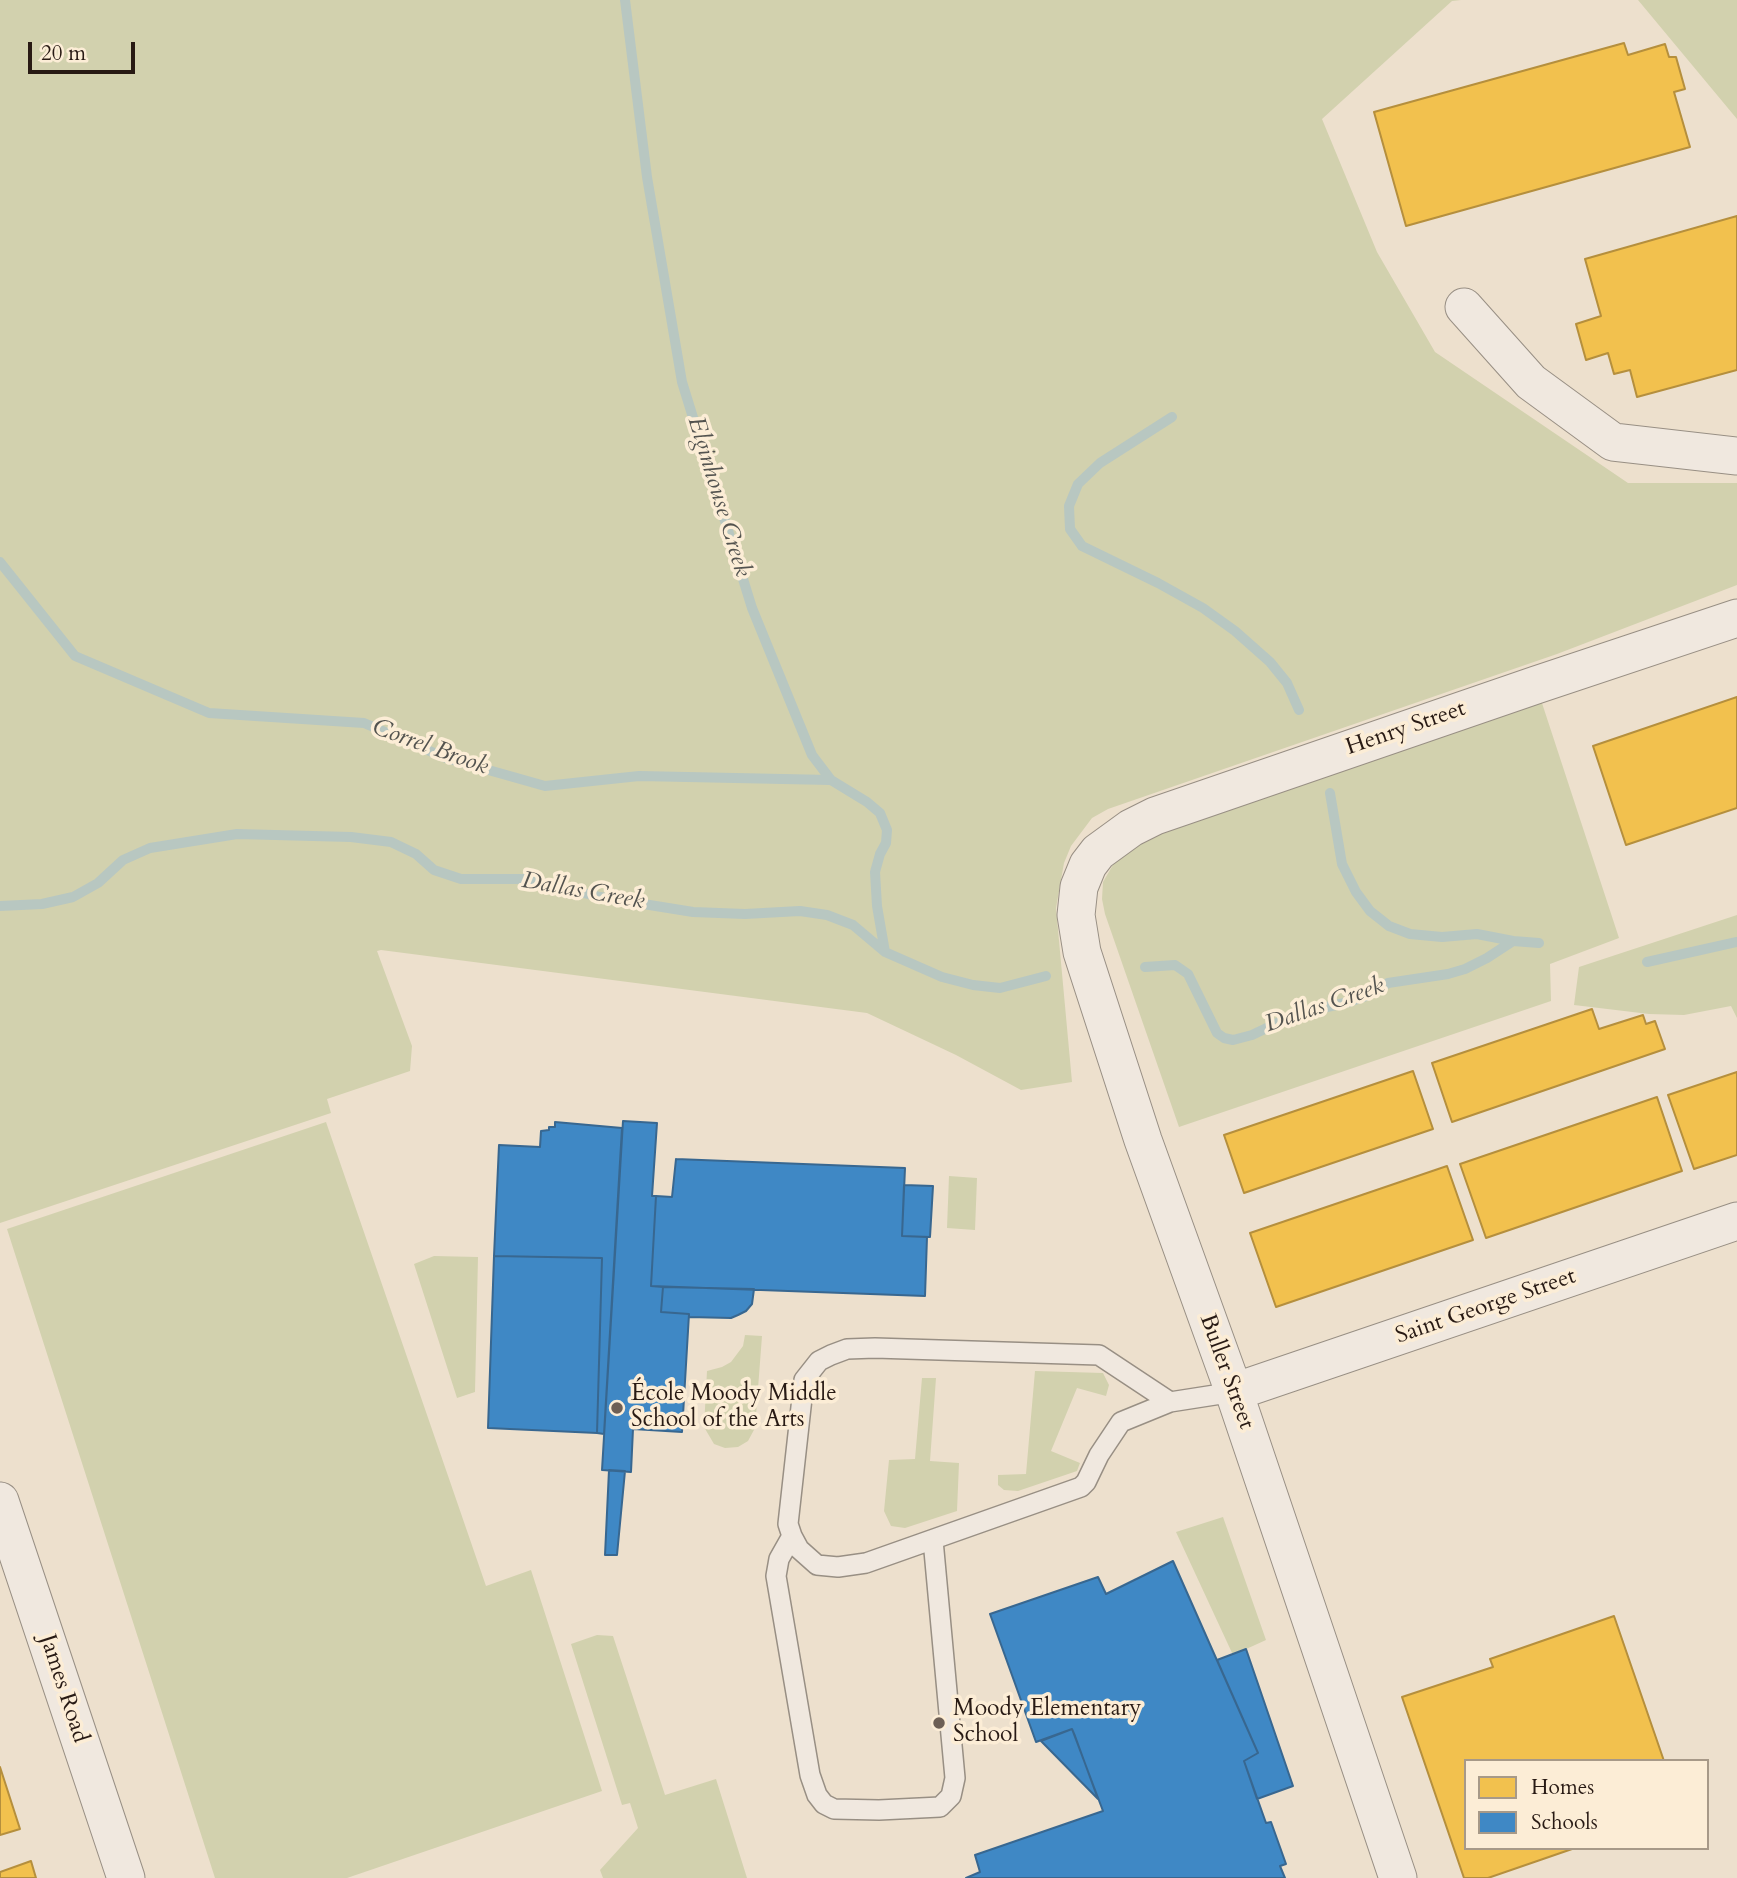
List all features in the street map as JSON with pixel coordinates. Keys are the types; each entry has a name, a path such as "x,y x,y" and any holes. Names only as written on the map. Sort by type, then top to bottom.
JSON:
{"street":[{"path":"1464,307 1531,383 1613,442 1737,456"},
{"name":"Henry Street","path":"1088,865 1110,841 1155,816 1536,684 1737,618"},
{"name":"Buller Street","path":"1088,865 1077,901 1076,915 1082,952 1143,1140 1234,1392 1398,1878"},
{"name":"Saint George Street","path":"1234,1392 1736,1224"},
{"name":"James Road","path":"0,1501 126,1878"}],"lane":[{"path":"1170,1402 1099,1355 847,1349 819,1361 804,1380 788,1524 792,1536 799,1549 817,1564 838,1567 866,1563 1081,1487 1115,1427 1127,1418 1170,1402 1234,1392"},
{"path":"792,1536 779,1559 776,1576 810,1775 817,1795 824,1804 834,1809 940,1807 951,1796 955,1777 933,1540"}],"green space":[{"path":"0,0 1461,0 1452,1 1322,119 1377,252 1435,352 1628,483 1737,483 1737,585 1557,654 1108,809 1092,818 1071,846 1064,863 1056,908 1072,1082 1021,1090 956,1055 867,1013 381,950 377,951 412,1046 410,1071 327,1099 331,1113 0,1223"},
{"path":"1638,0 1737,0 1737,119"},
{"path":"1540,697 1619,938 1550,964 1551,1001 1179,1127 1105,914 1103,882 1117,858 1136,840"},
{"path":"1737,915 1737,1018 1731,1006 1684,1015 1649,1014 1574,1005 1579,967"},
{"path":"326,1122 486,1586 531,1570 602,1791 347,1878 215,1878 7,1229"},
{"path":"949,1176 977,1178 975,1230 947,1228"},
{"path":"434,1256 478,1257 475,1392 457,1398 414,1264"},
{"path":"745,1335 762,1336 755,1428 748,1441 738,1447 725,1448 714,1444 704,1427 707,1371 731,1362 743,1346"},
{"path":"1035,1371 1103,1373 1109,1385 1106,1396 1077,1388 1051,1451 1080,1463 1077,1471 1018,1491 1004,1490 998,1485 998,1475 1026,1474"},
{"path":"922,1378 936,1378 930,1461 959,1463 957,1511 905,1528 891,1526 884,1511 889,1460 915,1459"},
{"path":"1223,1517 1266,1640 1233,1655 1176,1532"},
{"path":"597,1635 613,1636 665,1795 716,1779 747,1878 603,1878 600,1870 638,1828 630,1803 622,1805 571,1644"}],"building: Homes":[{"path":"1624,43 1628,55 1665,44 1669,57 1676,57 1685,89 1674,92 1690,147 1406,226 1374,112"},
{"path":"1737,216 1737,370 1637,397 1630,370 1614,374 1608,353 1586,360 1576,324 1601,316 1585,259"},
{"path":"1737,697 1737,808 1626,845 1593,746"},
{"path":"1592,1009 1599,1029 1643,1015 1646,1024 1655,1021 1665,1049 1452,1122 1432,1063"},
{"path":"1413,1071 1433,1129 1244,1193 1224,1135"},
{"path":"1737,1072 1737,1155 1694,1169 1668,1095"},
{"path":"1657,1097 1682,1171 1486,1238 1460,1164"},
{"path":"1447,1166 1473,1240 1276,1307 1250,1233"},
{"path":"1614,1616 1663,1759 1464,1759 1464,1850 1569,1850 1488,1878 1464,1878 1402,1697 1493,1667 1490,1659"},
{"path":"0,1767 20,1829 0,1835"},
{"path":"31,1861 36,1878 0,1878 0,1872"}],"building: Schools":[{"path":"623,1121 657,1123 652,1196 656,1196 651,1286 663,1287 661,1312 689,1314 682,1432 633,1429 631,1472 602,1470"},
{"path":"555,1122 622,1128 604,1434 597,1433 602,1258 494,1256 499,1145 540,1147 541,1131 555,1127"},
{"path":"676,1159 905,1168 902,1236 927,1237 925,1296 651,1286 656,1196 672,1197"},
{"path":"904,1185 933,1186 930,1237 902,1236"},
{"path":"494,1256 602,1258 597,1433 488,1428"},
{"path":"663,1287 754,1289 752,1304 746,1311 731,1318 689,1317 689,1314 661,1312"},
{"path":"609,1470 625,1471 617,1555 605,1555"},
{"path":"1173,1561 1258,1753 1244,1761 1266,1823 1271,1822 1286,1864 1280,1866 1285,1878 966,1878 980,1872 975,1855 1103,1811 1072,1729 1036,1742 990,1614 1098,1577 1106,1594"},
{"path":"1246,1649 1293,1786 1257,1799 1244,1761 1258,1753 1217,1660"},
{"path":"1072,1729 1075,1736 1098,1799 1041,1741"}],"waterway":[{"name":"Elginhouse Creek","path":"625,0 647,177 682,382 752,608 812,755 831,780 880,813 887,830 886,843 875,872 877,906 885,952"},
{"path":"1172,417 1100,463 1078,484 1069,506 1070,529 1082,546 1158,583 1203,608 1235,631 1270,662 1287,683 1299,710"},
{"name":"Correl Brook","path":"0,562 75,656 209,713 364,723 446,758 545,786 639,776 831,780"},
{"path":"1330,793 1342,864 1356,892 1370,911 1389,926 1410,934 1442,937 1477,934 1513,941"},
{"name":"Dallas Creek","path":"0,906 42,904 73,897 98,883 123,860 150,848 237,834 351,837 391,842 416,854 434,870 461,879 527,879 600,897 693,912 745,914 800,911 827,915 853,925 885,952 942,977 973,985 1000,988 1046,976"},
{"name":"Dallas Creek","path":"1145,967 1175,965 1188,974 1217,1033 1233,1040 1252,1035 1296,1014 1369,995 1388,983 1465,969 1513,941 1539,943"},
{"name":"Dallas Creek","path":"1647,962 1737,942"}],"place":[{"name":"École Moody Middle School of the Arts","path":"617,1408"},
{"name":"Moody Elementary School","path":"939,1723"}]}
